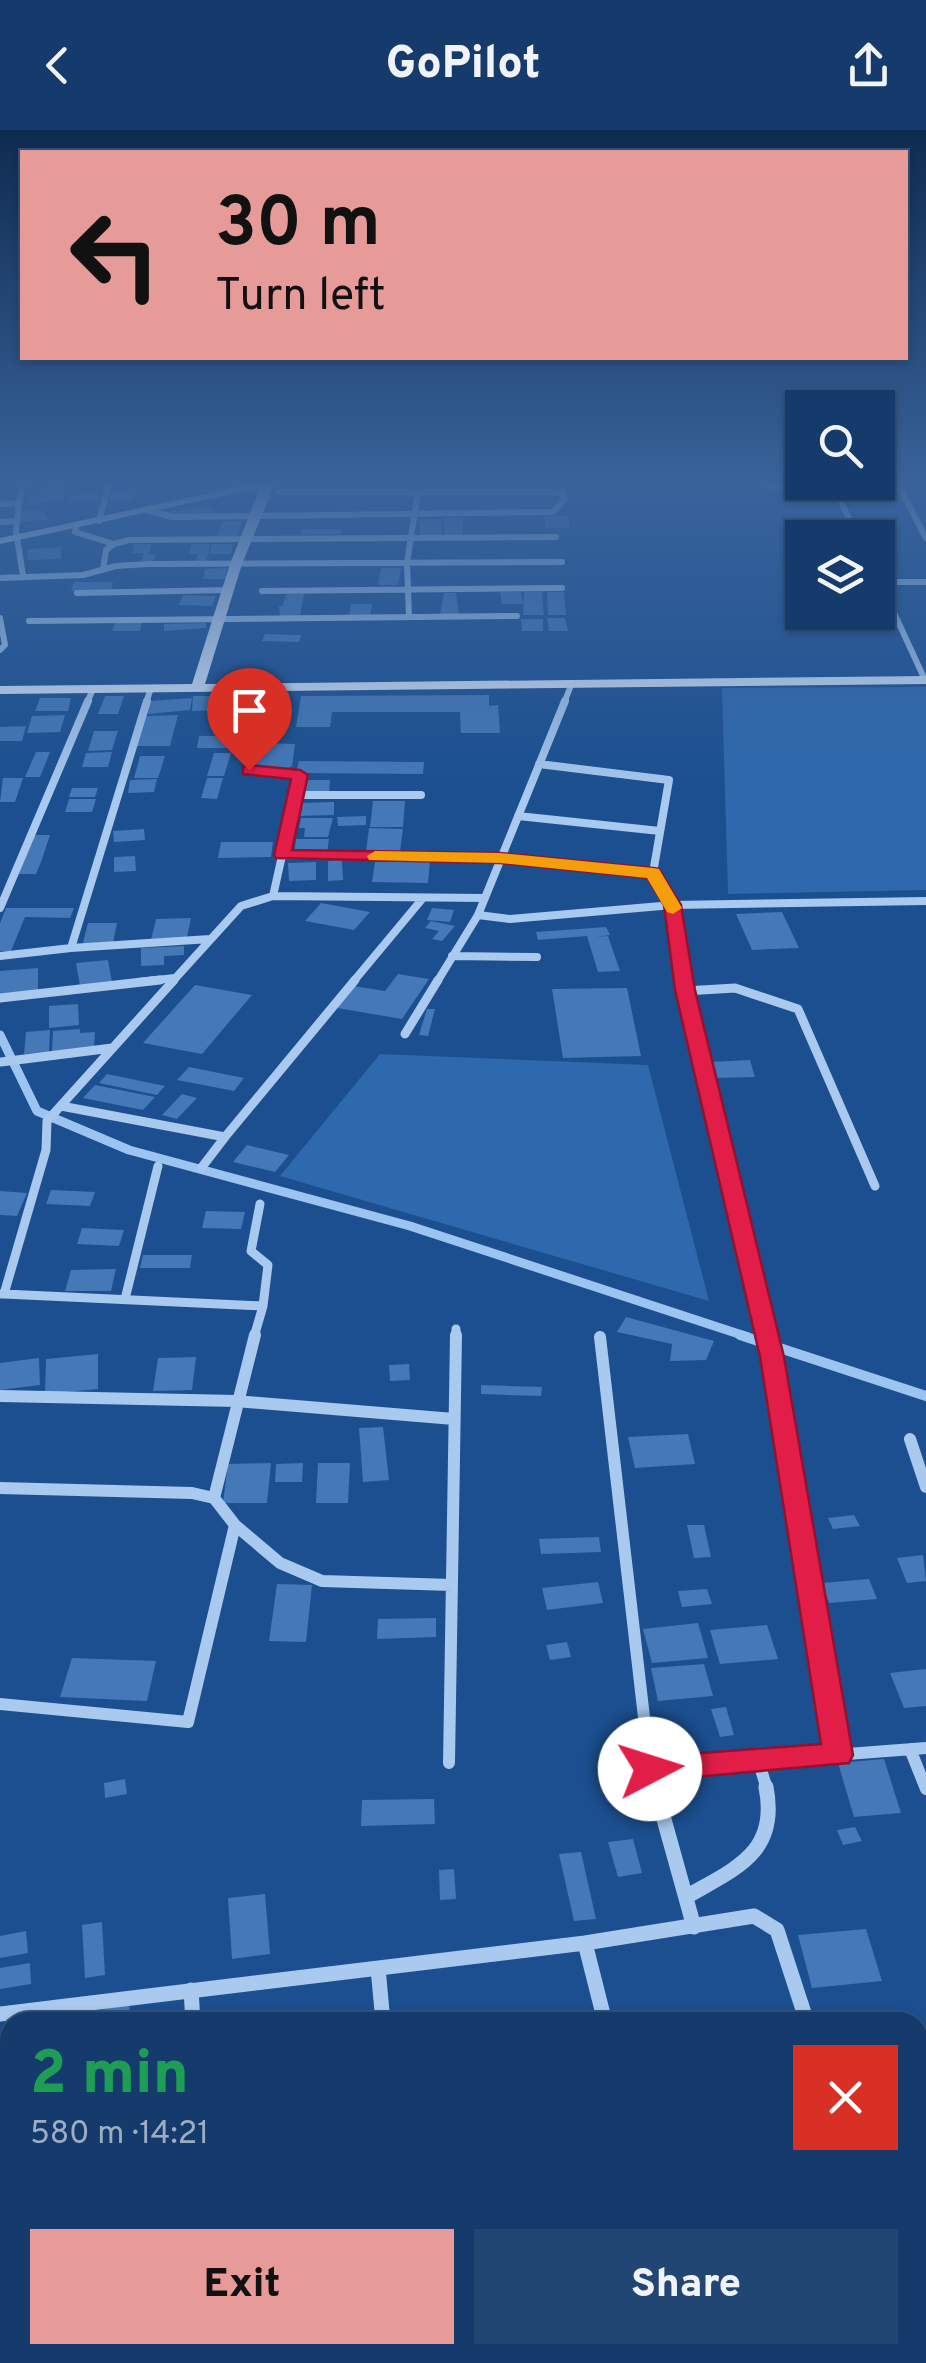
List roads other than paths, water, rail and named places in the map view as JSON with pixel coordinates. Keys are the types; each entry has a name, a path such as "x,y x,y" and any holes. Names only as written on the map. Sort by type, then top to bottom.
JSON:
{"street":[{"path":"262,591 562,588"},
{"path":"406,589 409,617"},
{"path":"77,593 228,590 198,687"},
{"path":"0,690 926,680 895,615"},
{"path":"29,621 518,616"},
{"path":"0,618 6,645 0,650"},
{"path":"405,1034 478,914 572,683"},
{"path":"268,686 249,770 300,775 274,896"},
{"path":"71,948 151,688"},
{"path":"0,908 93,689"},
{"path":"538,764 669,780 653,873 672,905 685,990 768,1337 838,1755"},
{"path":"296,795 420,795"},
{"path":"518,816 660,831"},
{"path":"282,855 500,858 653,873"},
{"path":"263,1306 2,1294 46,1150 47,1121 241,906 274,896 484,898"},
{"path":"202,1168 424,898"},
{"path":"478,914 510,919 672,905 926,901"},
{"path":"0,956 211,939"},
{"path":"452,956 537,956"},
{"path":"0,998 176,978"},
{"path":"685,990 736,988 798,1010 876,1186"},
{"path":"1,1062 113,1048"},
{"path":"60,1106 226,1138"},
{"path":"125,1299 158,1166"},
{"path":"214,1498 263,1306 268,1264 252,1251 260,1204"},
{"path":"448,1763 456,1329"},
{"path":"600,1337 650,1769 694,1927"},
{"path":"0,1396 236,1401 454,1419"},
{"path":"910,1440 926,1486"},
{"path":"0,1488 192,1493 214,1498 235,1525 280,1564 322,1582 452,1585"},
{"path":"0,1704 188,1722 235,1525"},
{"path":"650,1769 926,1748"},
{"path":"910,1749 926,1790"},
{"path":"686,1897 762,1846 773,1826 769,1792 758,1760"},
{"path":"16,2012 585,1943 754,1916 777,1930 804,2012"},
{"path":"585,1943 602,2012"},
{"path":"378,1968 382,2012"},
{"path":"191,1990 192,2012"}],"waterway":[{"path":"0,1035 37,1111 129,1150 410,1226 748,1337"},
{"path":"740,1335 926,1396"}]}
